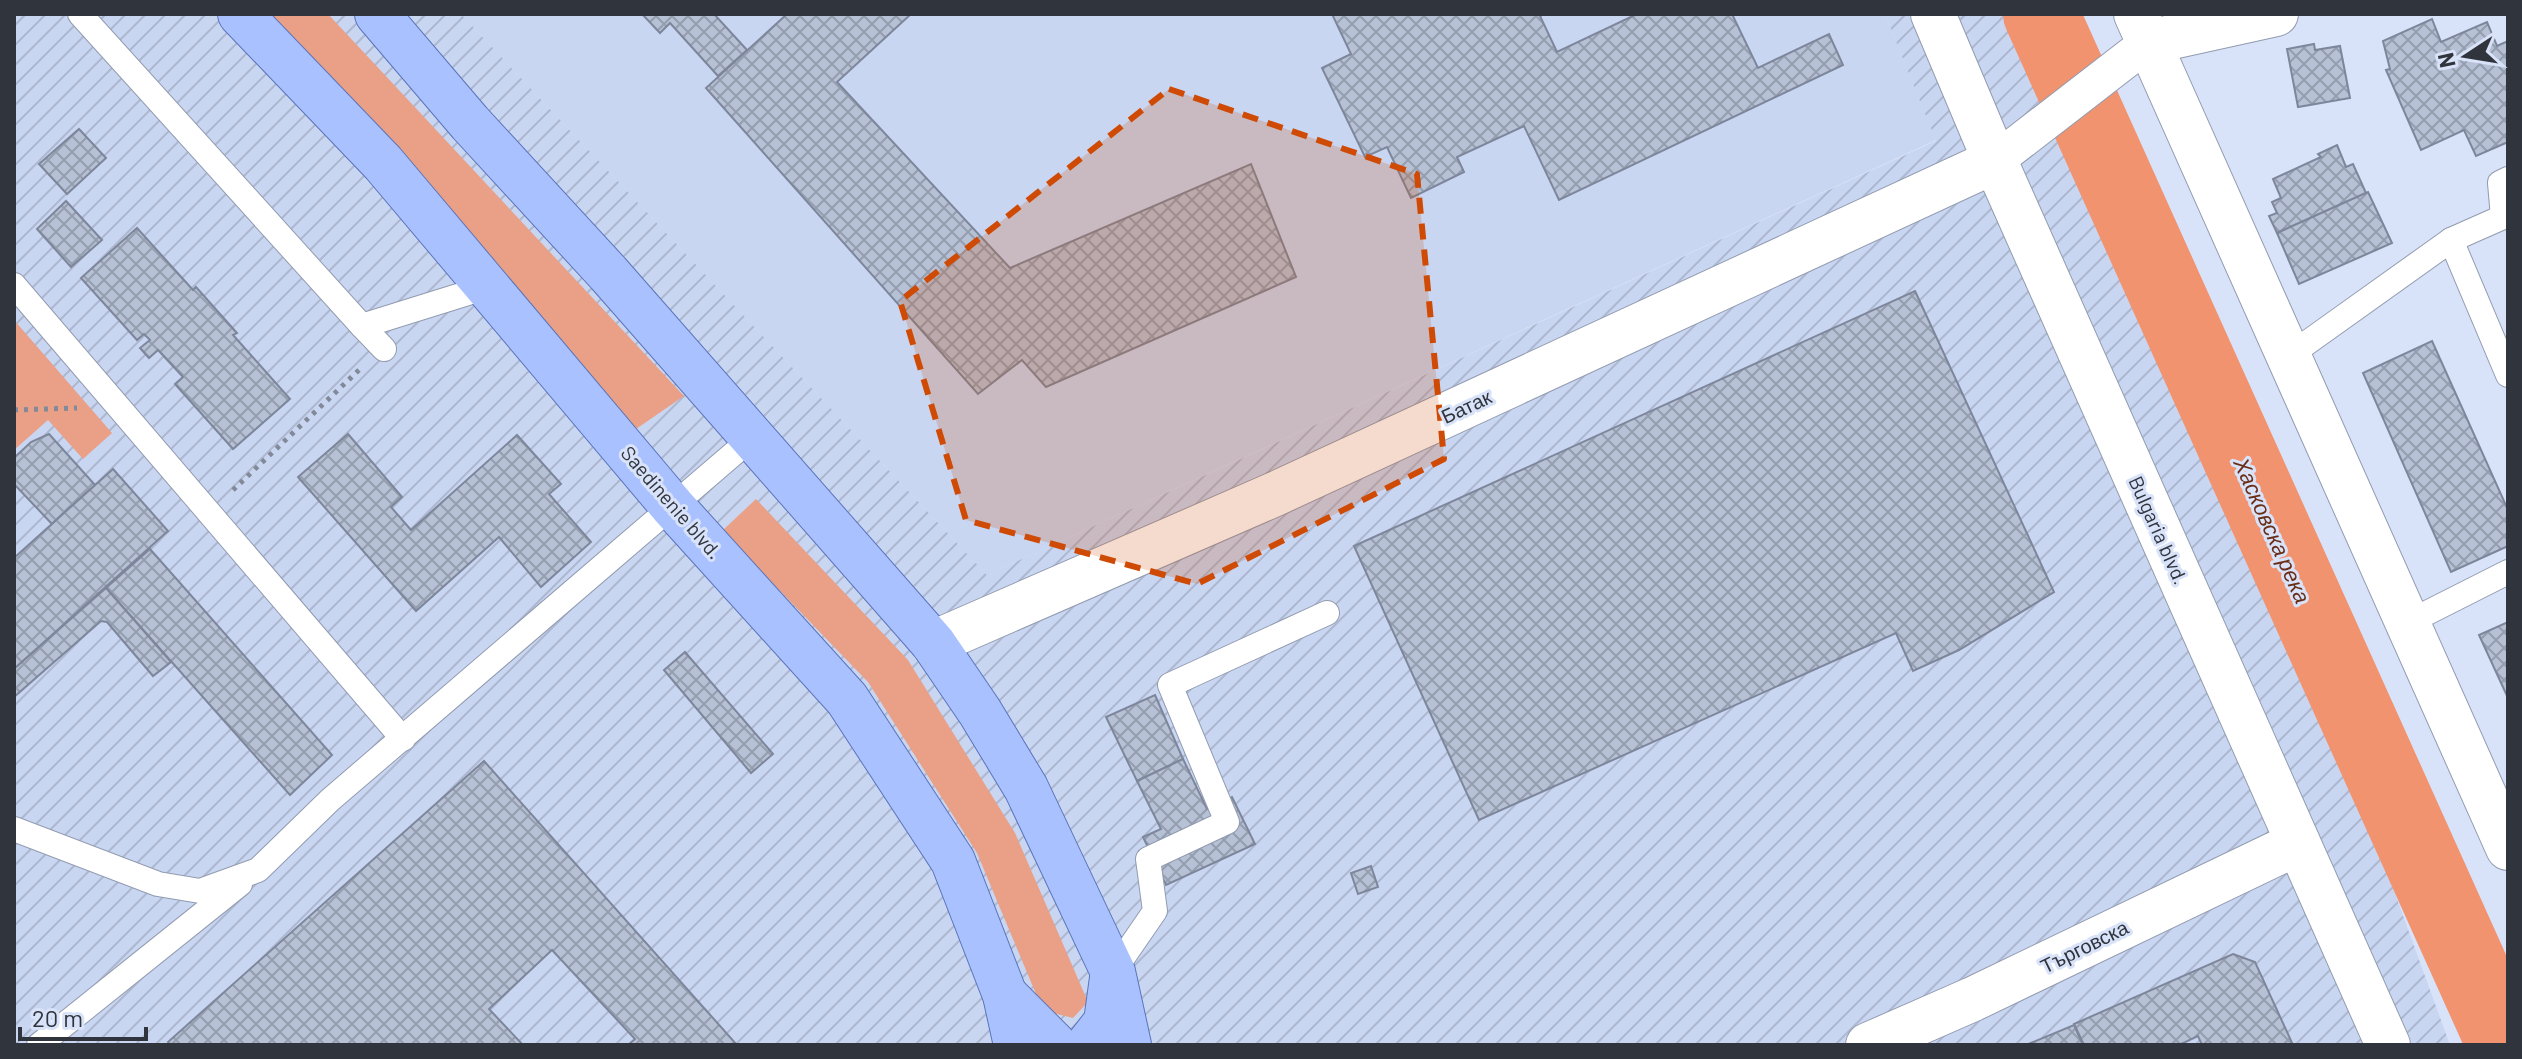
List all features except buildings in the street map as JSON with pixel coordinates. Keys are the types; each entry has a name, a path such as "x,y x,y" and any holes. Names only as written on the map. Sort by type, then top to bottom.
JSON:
{"main road":[{"name":"Saedinenie blvd.","path":"240,14 383,163 673,507 847,699 953,861 1005,995 1016,1045"},
{"path":"377,14 470,123 753,437 933,643 1026,788 1113,972 1129,1045"},
{"path":"1088,1045 1106,1022 1113,972"},
{"path":"1005,995 1055,1045"}],"street":[{"name":"Bulgaria blvd.","path":"1933,14 1995,161 2388,1045"},
{"path":"1995,161 2143,28 2276,14"},
{"path":"2143,28 2508,848"},
{"name":"Батак","path":"933,643 1275,494 1995,161"},
{"name":"Търговска","path":"1868,1045 1973,999 2298,843"}],"lane":[{"path":"80,14 384,349"},
{"path":"2290,355 2451,240 2503,217 2500,183 2508,179"},
{"path":"2451,240 2508,375"},
{"path":"14,285 403,739"},
{"path":"362,326 487,287"},
{"path":"39,1045 258,870 330,800 753,437"},
{"path":"2407,623 2508,572"},
{"path":"1113,972 1155,911 1148,859 1227,822 1170,685 1327,613"},
{"path":"14,829 158,884 186,889 200,891 258,870"}],"path":[{"path":"209,513 384,349"},
{"path":"14,410 118,407"}],"highlighted area":[{"path":"1169,89 1417,174 1444,459 1197,584 966,520 900,301"}],"shaded area":[{"path":"14,14 461,14 987,575 1936,141 1885,14 2043,14 2109,137 2286,593 2450,1045 14,1045"},
{"path":"260,14 328,14 684,396 636,429"},
{"path":"461,14 1885,14 1936,140 987,575"},
{"path":"14,320 112,433 83,459 48,420 14,450"},
{"path":"756,499 908,660 1015,833 1088,1002 1073,1018 1053,1013 1036,994 977,853 868,682 722,531"}],"waterway":[{"name":"Хасковска река","path":"2041,14 2505,1045"}]}
